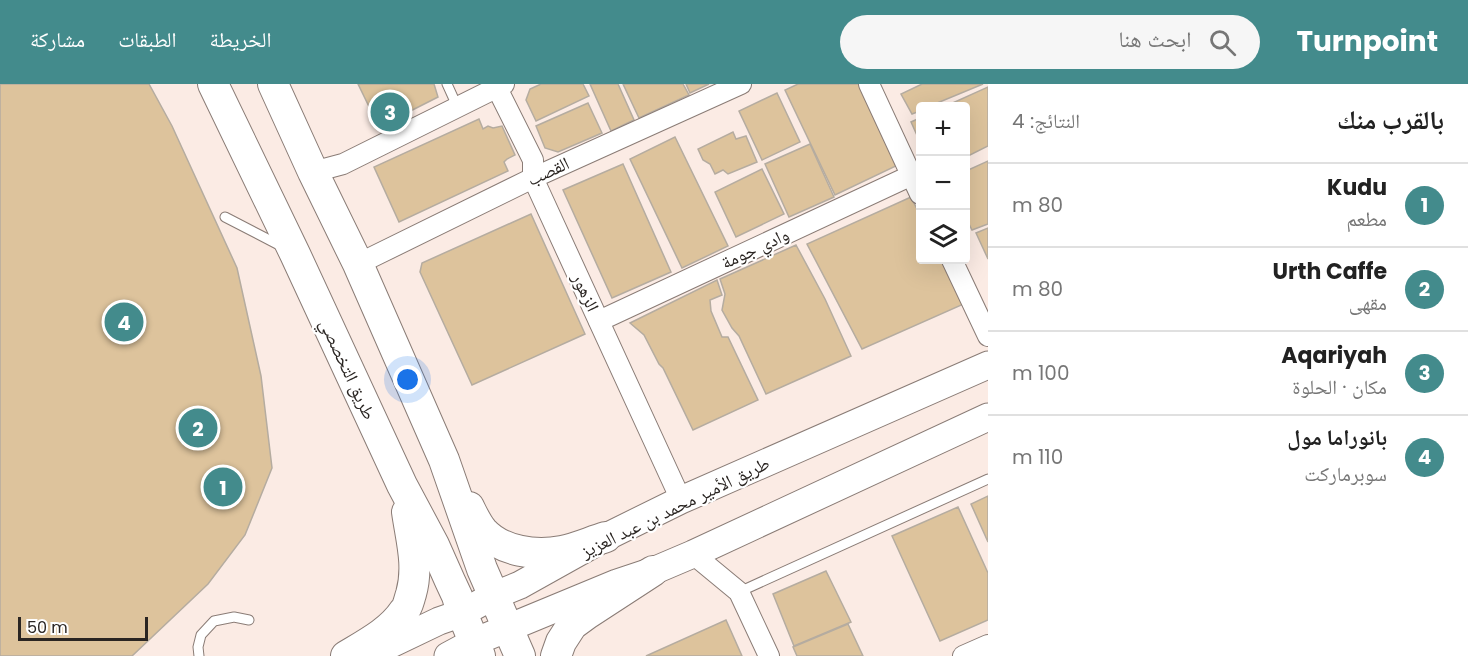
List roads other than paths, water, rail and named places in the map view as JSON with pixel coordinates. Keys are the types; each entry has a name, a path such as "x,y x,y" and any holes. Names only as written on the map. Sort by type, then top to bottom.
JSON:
{"main road":[{"name":"طريق التخصصي","path":"213,84 402,485 434,545 477,649"},
{"path":"273,84 358,264 444,460 493,596 520,656"},
{"name":"طريق الأمير محمد بن عبد العزيز","path":"366,656 520,585 606,537 681,500 988,365"},
{"path":"448,656 477,649 508,628 693,554 988,417"},
{"path":"444,460 479,526 490,537 504,545 517,551 562,551 606,537"},
{"path":"346,656 388,627 405,610 409,600 414,579 414,557 402,485"},
{"path":"606,537 593,556 555,584 557,595 566,597 590,588 617,583"},
{"path":"434,545 470,590 478,592 483,586 478,574 472,539"},
{"path":"556,656 561,642 572,626 653,571"}],"street":[{"name":"القصب","path":"358,264 533,178 741,84"},
{"path":"869,84 916,183"},
{"path":"313,172 343,164 499,85"},
{"name":"الزهور","path":"499,85 533,160 533,178 681,500"},
{"name":"وادي جومة","path":"599,321 912,175"},
{"path":"954,264 988,336"},
{"path":"693,554 740,592 769,656"},
{"path":"963,656 988,645"}],"lane":[{"path":"447,84 457,106"},
{"path":"225,217 295,254"},
{"path":"740,592 988,478"},
{"path":"200,656 198,647 201,635 214,621 234,617 249,620"}],"place":[{"name":"Aqariyah","path":"390,112"},
{"name":"بانوراما مول","path":"124,322"},
{"name":"Urth Caffe","path":"198,428"},
{"name":"Kudu","path":"223,487"}]}
